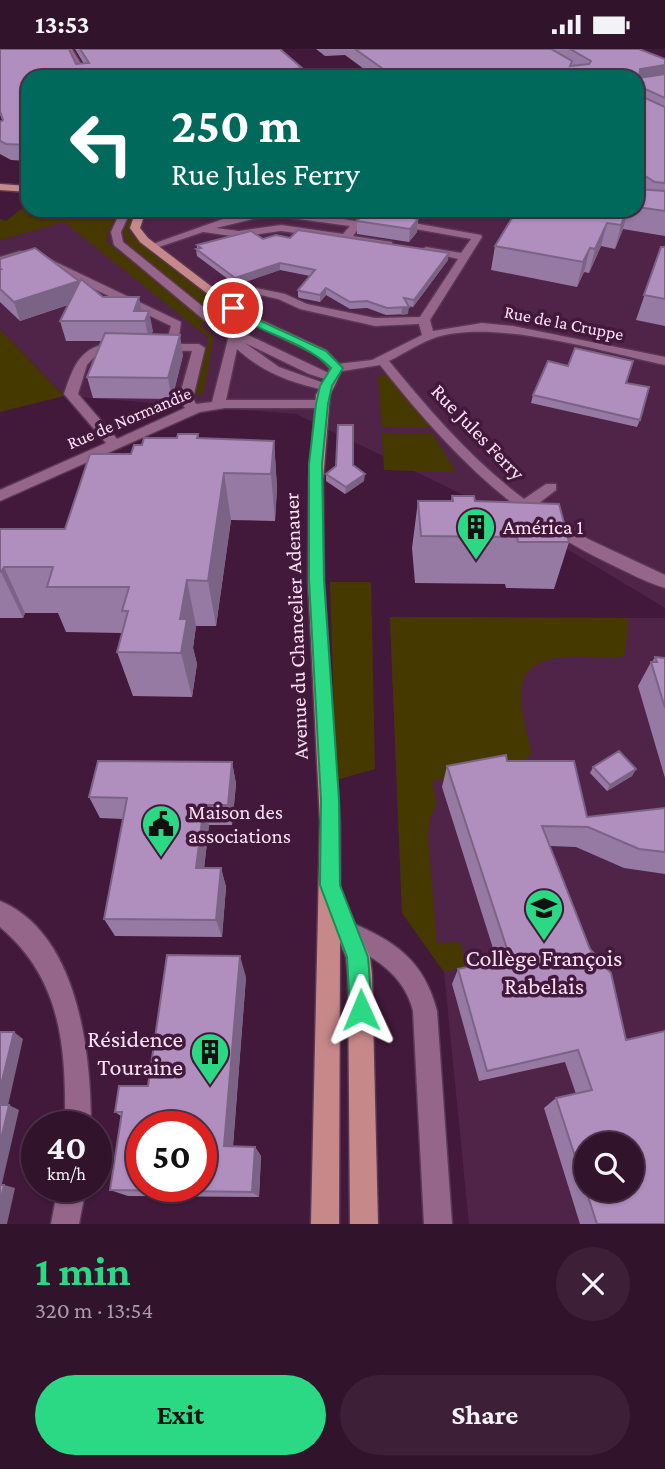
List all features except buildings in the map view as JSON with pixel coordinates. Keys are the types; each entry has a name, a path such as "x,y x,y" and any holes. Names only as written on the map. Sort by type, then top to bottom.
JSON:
{"main road":[{"path":"0,182 21,184"},
{"path":"139,217 136,231 152,246 246,318 322,353 331,377"},
{"name":"Avenue du Chancelier Adenauer","path":"325,1224 330,800 316,580 316,464 322,404 331,377"},
{"name":"Avenue du Chancelier Adenauer","path":"330,885 358,957 360,975 364,1224"}],"street":[{"path":"69,49 81,70"},
{"path":"123,217 116,232 118,243 214,322 235,334 242,350 293,377 331,377"},
{"path":"152,246 254,217"},
{"path":"299,217 357,224"},
{"path":"346,237 363,217 477,237 424,320 424,330 428,336"},
{"path":"204,229 239,234 281,228 398,246"},
{"path":"411,248 464,257"},
{"path":"0,260 20,254 37,257 177,325 171,348"},
{"path":"223,301 256,291 281,296 304,307 375,322 424,320"},
{"name":"Rue de la Cruppe","path":"331,377 382,360 428,336 465,327 497,327 665,361"},
{"path":"218,404 235,334"},
{"path":"114,444 71,394 85,356 101,346 198,348 186,398 193,410"},
{"name":"Rue Jules Ferry","path":"382,360 496,484 525,506 615,559 665,582"},
{"name":"Rue de Normandie","path":"0,496 193,410 218,404 322,404"},
{"path":"525,506 551,487"},
{"path":"0,912 31,939 60,983 75,1048 77,1111"},
{"path":"347,932 398,961 420,989 425,1011 438,1224"},
{"path":"65,1224 69,1202"}],"shaded area":[{"path":"665,67 665,608 534,529 296,414 64,396 0,329 0,240 62,222 54,217 644,217 644,74"},
{"path":"21,209 21,217 116,217 107,235 107,242 206,322 200,325 214,338 203,394 195,394 209,338 64,222 0,240 0,219 6,221"},
{"path":"129,217 133,217 129,232 230,313 218,317 128,244 123,233"},
{"path":"0,329 64,396 0,412"},
{"path":"389,374 436,428 382,427 378,377"},
{"path":"382,433 433,434 456,472 384,470"},
{"path":"330,582 371,582 375,769 336,780"},
{"name":"Collège François Rabelais","path":"390,617 665,618 665,1224 469,1224 444,972 402,913"},
{"path":"390,617 629,618 625,654 620,658 574,657 544,661 532,668 524,679 521,702 532,754 497,770 432,781 437,804 430,819 428,835 437,943 460,942 467,966 444,972 402,913"}],"place":[{"name":"América 1","path":"476,561"},
{"name":"Maison des associations","path":"161,858"},
{"name":"Collège François Rabelais","path":"544,942"},
{"name":"Résidence Touraine","path":"210,1086"}],"route":[{"path":"233,308 246,318 322,353 337,368 323,395 316,464 316,580 330,800 330,885 358,957 361,1010"}]}
